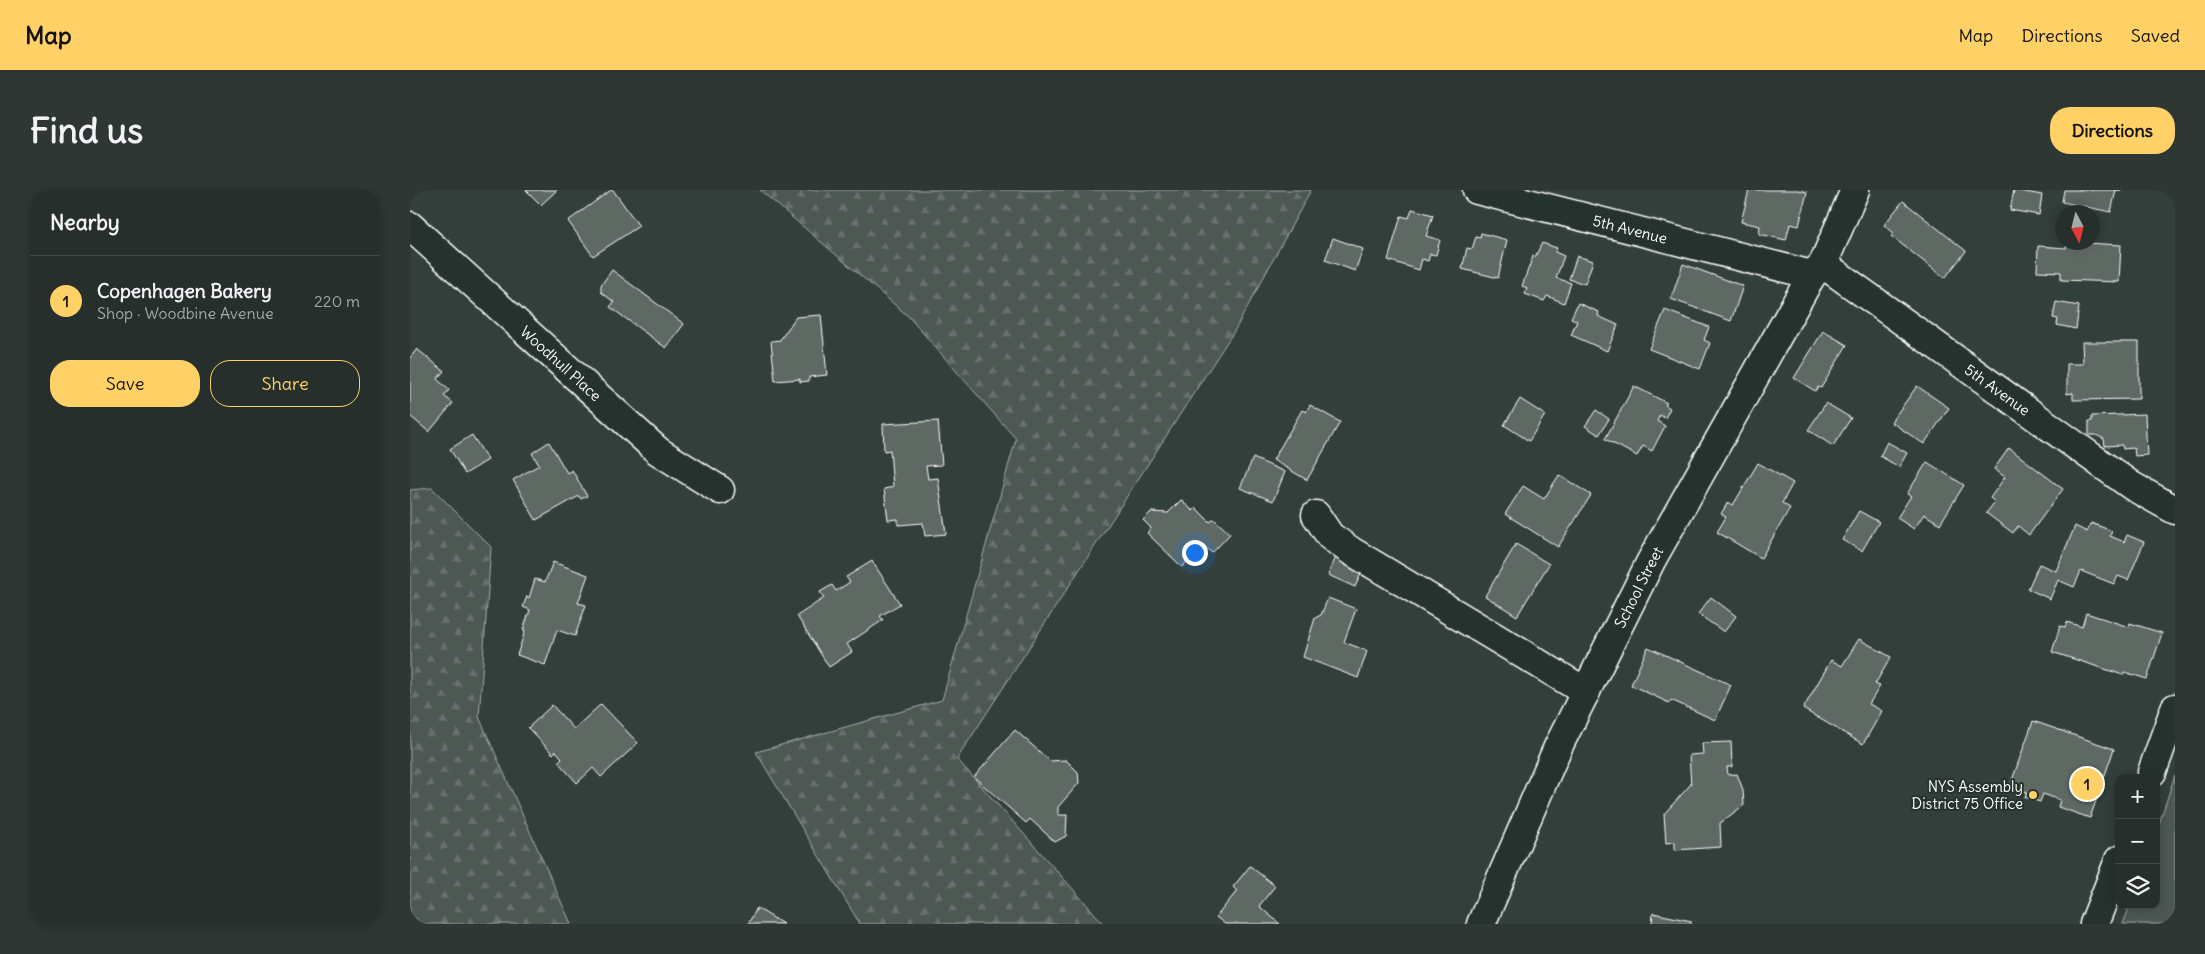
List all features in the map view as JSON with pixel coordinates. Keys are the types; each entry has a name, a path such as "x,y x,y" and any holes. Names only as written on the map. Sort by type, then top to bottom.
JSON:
{"street":[{"name":"5th Avenue","path":"1477,190 1818,269 2132,486 2175,510"},
{"name":"School Street","path":"1481,924 1558,748 1659,546 1818,269 1856,190"},
{"name":"Woodhull Place","path":"410,226 658,451 720,490"},
{"path":"1316,515 1330,536 1351,551 1586,692"},
{"path":"2151,774 2175,708"},
{"path":"2094,924 2117,864"}],"green space":[{"path":"760,190 1311,190 1236,328 957,759 1104,924 860,924 756,752 942,700 1016,439 908,316"},
{"path":"432,488 491,547 479,717 571,924 410,924 410,490"},
{"path":"2175,775 2175,924 2123,924 2129,909 2160,909 2160,821"}],"building":[{"path":"526,190 557,190 541,205"},
{"path":"613,190 639,226 593,256 568,221"},
{"path":"1749,190 1798,190 1807,192 1799,226 1790,224 1786,240 1759,234 1760,226 1741,222"},
{"path":"2014,190 2042,195 2039,215 2010,210"},
{"path":"2064,190 2116,190 2111,212 2100,210 2100,205 2077,205 2062,202"},
{"path":"1903,201 1966,251 1945,278 1891,236 1894,233 1884,225"},
{"path":"1412,209 1433,215 1426,236 1440,240 1436,255 1430,254 1428,261 1422,259 1419,270 1388,260 1401,216 1409,218"},
{"path":"1481,233 1507,240 1498,278 1462,269 1467,248 1472,249 1476,237 1480,238"},
{"path":"1333,238 1363,249 1355,271 1325,260"},
{"path":"1542,243 1557,248 1555,252 1564,256 1556,278 1571,283 1564,303 1547,296 1544,301 1525,294 1527,288 1522,286 1533,256 1535,257"},
{"path":"2100,244 2121,245 2119,282 2061,280 2061,272 2037,271 2038,246 2055,247 2055,250 2100,250"},
{"path":"1577,256 1593,261 1585,284 1569,279"},
{"path":"1683,264 1743,286 1731,321 1671,299"},
{"path":"612,270 684,324 666,348 610,307 614,302 601,292 601,285"},
{"path":"2056,302 2079,306 2076,329 2057,325 2058,319 2053,318"},
{"path":"1578,303 1599,312 1598,316 1618,325 1607,351 1571,335 1577,321 1571,318"},
{"path":"1665,310 1709,327 1704,340 1710,343 1700,369 1649,349"},
{"path":"821,315 827,375 809,377 809,381 800,382 800,379 775,381 771,341 780,340 796,317"},
{"path":"1823,331 1847,345 1821,388 1818,387 1815,391 1794,378"},
{"path":"2082,342 2139,342 2139,399 2073,400 2073,393 2067,394 2067,364 2083,364"},
{"path":"417,349 444,371 437,379 449,390 444,396 453,403 429,432 410,416 410,358"},
{"path":"1634,386 1667,403 1665,405 1670,408 1665,418 1660,415 1657,421 1665,426 1652,451 1643,446 1637,456 1605,439"},
{"path":"1917,386 1949,408 1924,444 1891,422"},
{"path":"1520,399 1545,415 1529,441 1504,425"},
{"path":"1826,403 1851,418 1833,446 1808,430"},
{"path":"1310,405 1340,422 1307,480 1273,460 1302,410 1306,412"},
{"path":"1596,410 1609,419 1599,435 1585,426"},
{"path":"2145,414 2147,455 2135,456 2134,448 2123,449 2122,445 2105,446 2104,439 2096,435 2089,435 2089,421 2092,421 2092,416"},
{"path":"938,421 942,465 926,466 928,479 938,478 946,534 925,536 923,523 898,525 898,519 888,520 884,489 893,487 890,450 884,451 883,424"},
{"path":"472,435 488,460 465,474 450,449"},
{"path":"549,442 567,473 572,470 587,496 581,499 579,496 536,520 513,480 539,465 532,453"},
{"path":"1887,442 1907,453 1899,467 1880,456"},
{"path":"2009,448 2063,489 2029,535 2018,526 2013,533 1986,513 1995,502 1990,498 2005,477 1994,469"},
{"path":"1253,458 1285,472 1273,501 1240,488"},
{"path":"1927,462 1964,485 1940,524 1924,514 1914,529 1897,518 1911,496 1907,494"},
{"path":"1758,463 1793,483 1782,503 1790,508 1761,558 1717,532 1726,517 1721,514 1728,502 1733,505"},
{"path":"1559,475 1591,495 1558,547 1505,514 1523,486 1544,499"},
{"path":"1181,500 1193,511 1196,508 1210,522 1214,519 1230,534 1212,553 1203,545 1182,567 1147,533 1151,528 1143,520 1151,512 1168,513"},
{"path":"1859,511 1879,522 1862,551 1842,540"},
{"path":"2091,523 2112,531 2110,536 2124,542 2127,535 2144,542 2128,580 2118,576 2114,584 2081,571 2074,587 2058,580 2050,599 2028,589 2039,564 2056,571 2075,526 2087,532"},
{"path":"1516,544 1549,564 1517,616 1485,596"},
{"path":"1336,557 1363,569 1355,587 1328,575"},
{"path":"872,561 900,604 880,616 883,620 847,644 852,652 829,667 797,616 824,598 820,592 832,585 836,591 850,582 846,577"},
{"path":"553,562 588,575 578,603 586,605 575,636 557,630 545,665 517,655 530,610 523,607 527,596 529,598 535,579 545,582"},
{"path":"1711,597 1736,616 1724,632 1698,614"},
{"path":"1328,598 1356,609 1344,642 1367,651 1358,678 1303,657 1315,618 1321,615"},
{"path":"2086,613 2129,627 2130,623 2162,633 2147,679 2124,672 2123,675 2052,652 2060,626 2065,627 2067,622 2082,627"},
{"path":"1859,639 1891,657 1875,684 1880,686 1869,704 1882,711 1863,744 1803,709 1831,660 1842,666"},
{"path":"1648,647 1731,685 1715,720 1671,700 1669,703 1631,685"},
{"path":"601,704 638,743 601,777 593,768 577,783 558,762 562,758 556,751 553,754 528,728 552,705 574,729"},
{"path":"2033,721 2114,749 2090,818 2058,807 2060,800 2043,794 2040,802 2025,797 2027,792 2010,786"},
{"path":"1015,730 1050,761 1066,760 1078,772 1079,783 1058,807 1058,815 1067,815 1066,836 1055,842 1030,819 1026,823 974,777"},
{"path":"1731,742 1732,767 1727,767 1728,775 1737,774 1743,790 1744,805 1720,823 1721,847 1675,850 1675,842 1666,843 1664,814 1691,784 1689,755 1703,754 1702,743"},
{"path":"1250,866 1275,886 1259,906 1280,924 1225,924 1216,917 1237,891 1233,887"},
{"path":"757,908 783,924 748,924"},
{"path":"1653,913 1691,921 1691,924 1652,924"}],"place":[{"name":"Copenhagen Bakery","path":"2087,784"},
{"name":"NYS Assembly District 75 Office","path":"2033,795"}]}
